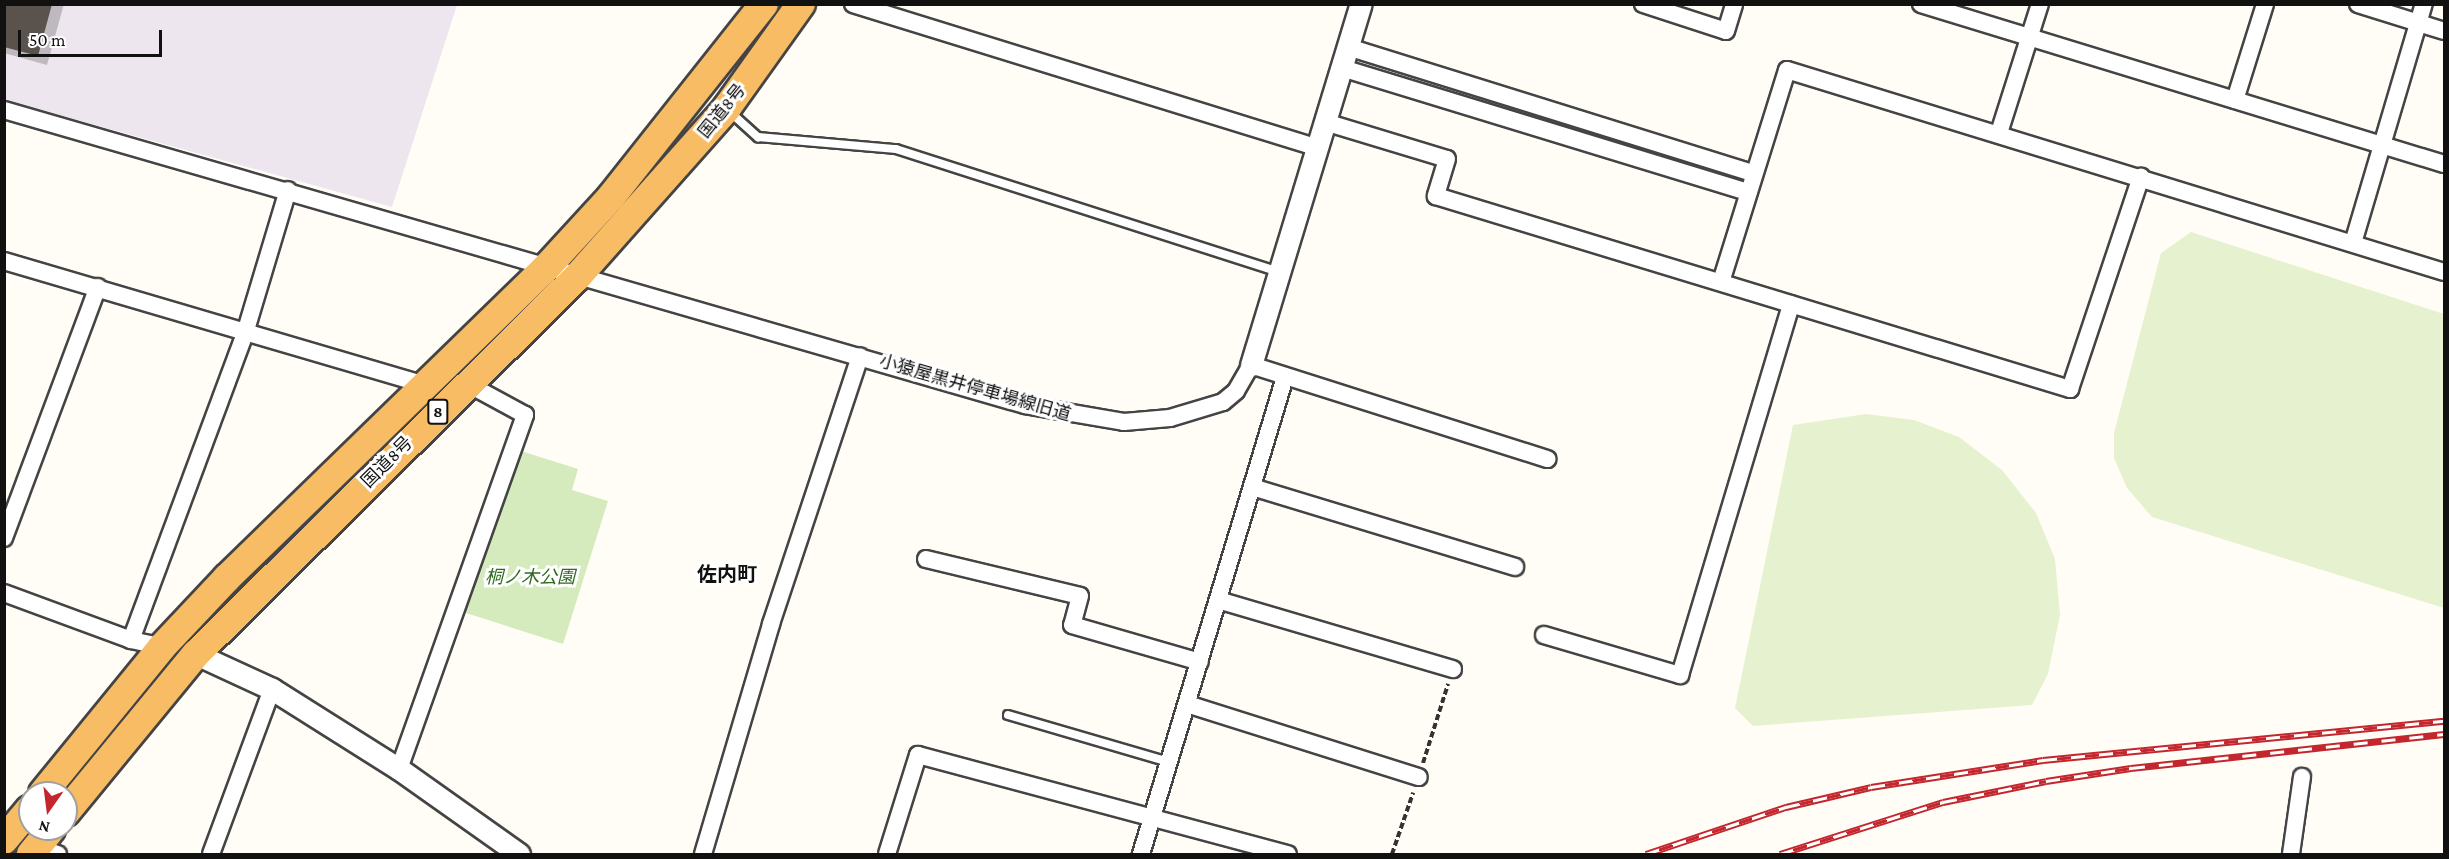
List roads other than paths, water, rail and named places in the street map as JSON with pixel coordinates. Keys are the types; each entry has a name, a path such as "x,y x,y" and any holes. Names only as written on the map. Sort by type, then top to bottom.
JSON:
{"highway":[{"name":"国道8号","path":"53,781 162,647 546,268 610,197 764,4"},
{"name":"国道8号","path":"78,797 196,654 577,277 726,110 801,4"},
{"path":"6,837 18,823"}],"street":[{"path":"853,4 1317,148"},
{"name":"小猿屋黒井停車場線旧道","path":"703,855 771,624 860,356 1025,405 1124,422 1170,418 1208,409 1236,391 1251,365 1361,4"},
{"path":"1643,4 1726,31 1734,4"},
{"path":"1922,4 2445,164"},
{"path":"1999,133 2040,4"},
{"path":"2235,100 2265,4"},
{"path":"2358,4 2445,31"},
{"path":"2353,243 2424,4"},
{"path":"1348,47 1754,173"},
{"path":"1342,68 1748,192"},
{"path":"1721,282 1787,70 1999,133 2445,272"},
{"path":"4,110 288,190 577,277 860,356"},
{"path":"1325,122 1447,159 1436,196 2070,389 2141,177"},
{"path":"131,640 246,330 288,190"},
{"path":"4,261 246,330 425,385"},
{"path":"4,538 98,287"},
{"path":"1544,634 1680,675 1791,304"},
{"path":"1251,365 1547,459"},
{"path":"1141,855 1285,377"},
{"path":"399,769 525,415 468,384"},
{"path":"1252,487 1515,567"},
{"path":"926,559 1080,596 1072,625 1200,662"},
{"path":"4,593 131,640 196,654 272,689 399,769 507,852"},
{"path":"1218,600 1453,669"},
{"path":"211,855 272,689"},
{"path":"1187,704 1419,777"},
{"path":"887,855 918,755 1153,815 1288,855"},
{"path":"2291,855 2301,777"}],"lane":[{"path":"726,110 758,137 896,149 1279,272"},
{"path":"1008,715 1169,762"}],"railway":[{"path":"1646,854 1786,807 1871,787 2043,760 2444,721"},
{"path":"1780,854 1943,802 2046,781 2131,768 2444,734"}],"district":[{"name":"佐内町","path":"727,574"}],"park label":[{"name":"桐ノ木公園","path":"530,577"}]}
